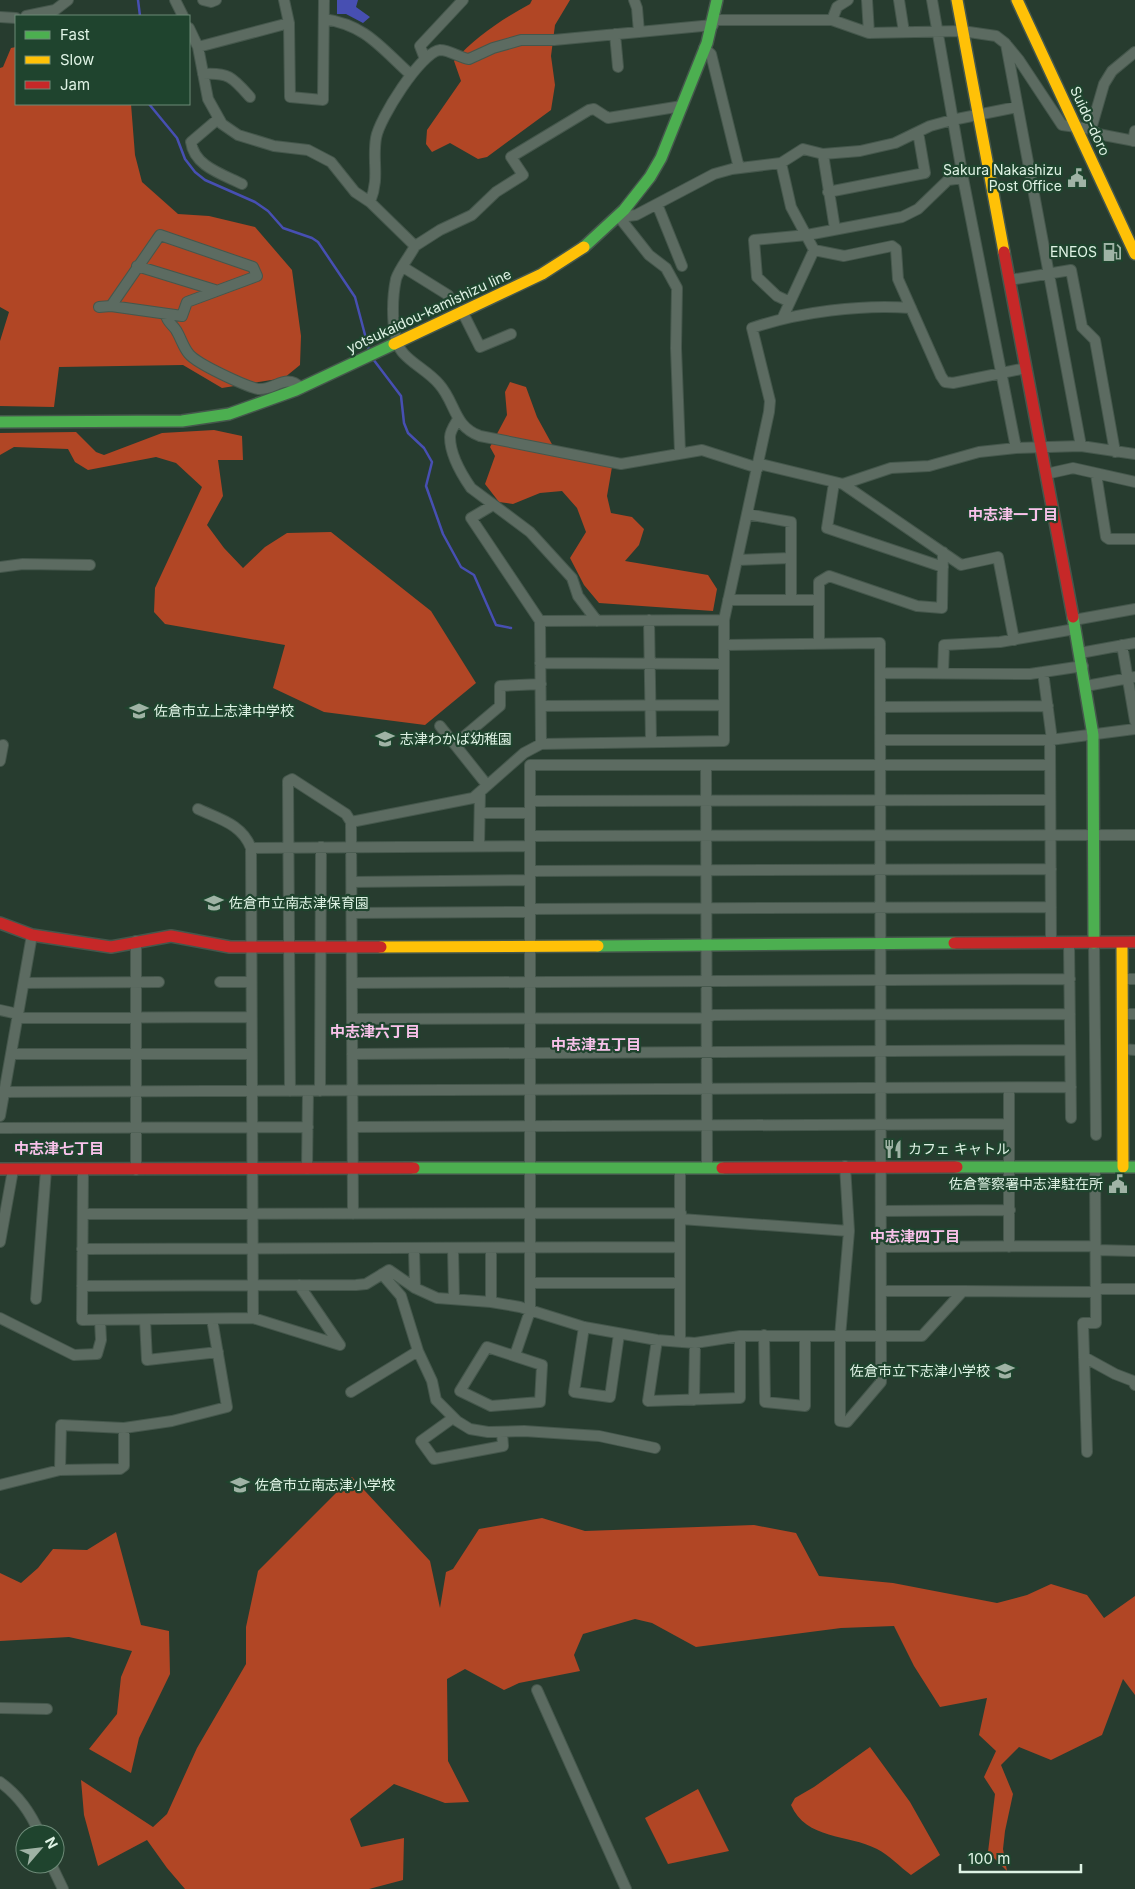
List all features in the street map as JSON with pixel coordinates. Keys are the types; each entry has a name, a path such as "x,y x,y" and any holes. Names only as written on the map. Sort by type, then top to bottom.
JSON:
{"street":[{"path":"31,15 55,10 68,0"},
{"path":"176,0 183,15"},
{"path":"203,0 204,2 216,0"},
{"path":"284,0 288,23 290,97 323,100 324,0"},
{"path":"424,59 420,46 463,0"},
{"path":"634,0 637,8 639,32"},
{"name":"yotsukaidou-kamishizu line","path":"0,422 198,421 250,408 301,388 567,260 594,240 619,217 644,186 661,158 714,22 717,0"},
{"path":"832,20 837,7 848,0"},
{"path":"867,0 869,33"},
{"path":"899,0 904,32"},
{"path":"932,0 952,120 1016,448"},
{"path":"957,0 1083,666 1094,735 1096,1135"},
{"name":"Suido-doro","path":"1017,0 1135,254"},
{"path":"0,17 15,18"},
{"path":"324,19 344,22 362,30 412,75"},
{"path":"370,202 376,187 376,139 382,118 424,59 439,50 470,59 493,48 521,40 554,40 639,32 714,22 832,20 869,33 962,31 991,34 1006,43 1062,125 1077,129 1091,129 1098,134 1134,137"},
{"path":"198,46 288,23"},
{"path":"190,30 198,46 208,99 218,119 238,135 274,146 308,150 331,162 355,192 370,202 415,246"},
{"path":"616,34 618,67"},
{"path":"1006,43 1016,107 1081,446"},
{"path":"704,48 711,54 739,168"},
{"path":"1091,129 1104,84 1112,72 1135,52"},
{"path":"203,74 221,73 232,78 250,97"},
{"path":"682,106 608,118 594,109 589,110 511,157 523,175 496,192 472,215 440,230 415,246 396,278 393,308 396,343 403,353 439,384 458,419 470,432 480,436 621,464 680,452 702,450 759,466 838,483 961,565 998,557 1014,640"},
{"path":"619,217 636,215 714,174 739,168 781,163 803,149 823,154 860,151 895,143 918,132 952,120 1016,107"},
{"path":"218,119 191,142 192,151 200,162 242,184"},
{"path":"828,192 925,173 918,132"},
{"path":"823,154 835,229"},
{"path":"781,163 791,207 808,235 814,250 783,317"},
{"path":"790,302 777,296 757,277 754,240 808,235 906,216 925,204 948,180 963,178"},
{"path":"657,204 682,266"},
{"path":"619,217 649,255 666,268 677,288 676,348 680,452"},
{"path":"99,308 111,306 182,316 187,302 257,276 254,268 160,235 111,306"},
{"path":"814,250 844,256 892,246 896,249 898,279 940,376 945,382 953,383 1026,368"},
{"path":"137,266 215,290"},
{"path":"403,267 448,295"},
{"path":"1010,280 1071,270 1082,327 1095,340 1115,452"},
{"path":"351,822 473,798 524,753 541,744 724,741 724,620 759,466 770,401 752,328 783,317 888,306 911,308"},
{"path":"462,311 480,347 511,334"},
{"path":"166,314 167,320 176,330 183,346 199,363 255,388 266,388 284,381 298,384 301,388"},
{"path":"458,419 450,435 452,448 471,488 530,532 572,578 578,596 597,621"},
{"path":"838,483 891,468 929,466 979,452 1016,448 1081,446 1135,454"},
{"path":"1046,474 1073,468 1135,482"},
{"path":"1096,474 1106,537 1109,539 1135,540"},
{"path":"838,483 827,528 943,567"},
{"path":"493,504 471,518 540,621 541,744"},
{"path":"747,514 791,522 792,600"},
{"path":"819,644 819,582 829,576 917,606 942,608 943,552"},
{"path":"738,560 791,558"},
{"path":"0,567 23,564 90,564"},
{"path":"728,600 819,600"},
{"path":"943,673 944,645 1014,640 1135,609"},
{"path":"649,620 651,742"},
{"path":"540,621 724,620"},
{"path":"724,645 880,643 881,1382 847,1422 840,1421 840,1337 848,1231 845,1166"},
{"path":"1080,653 1135,643"},
{"path":"1122,645 1131,678 1135,721"},
{"path":"540,664 724,664"},
{"path":"880,672 1042,672 1083,666"},
{"path":"1042,672 1051,740 1051,943"},
{"path":"1086,686 1131,678"},
{"path":"455,744 500,706 500,686 541,684"},
{"path":"541,706 724,705"},
{"path":"880,707 1048,706"},
{"path":"440,726 455,744 484,789 480,813 479,846"},
{"path":"880,740 1051,740 1135,730"},
{"path":"0,761 3,745"},
{"path":"515,1355 530,1311 530,765 1050,765"},
{"path":"706,766 707,1168"},
{"path":"290,1091 288,781 292,779 346,814 351,822 353,1214"},
{"path":"530,802 1050,800"},
{"path":"198,809 236,826 243,833 251,848 253,1318"},
{"path":"480,813 530,813"},
{"path":"251,848 479,846 530,841 707,836 1135,835"},
{"path":"320,1091 321,847"},
{"path":"352,882 707,870 1051,869"},
{"path":"352,913 881,906 1051,907"},
{"path":"0,923 32,935 111,947 170,936 230,948 530,944 1135,942"},
{"path":"0,1116 32,935"},
{"path":"136,941 136,1170"},
{"path":"1070,943 1071,1118"},
{"path":"0,1169 680,1169 845,1166 882,1168 1129,1167 1122,1049 1122,943"},
{"path":"352,983 530,984 881,979 1070,979"},
{"path":"1122,979 1135,979"},
{"path":"24,983 159,982"},
{"path":"220,982 251,982"},
{"path":"0,1010 18,1016 251,1017"},
{"path":"352,1019 530,1020 707,1018 713,1015 1070,1014"},
{"path":"1122,1014 1135,1014"},
{"path":"1122,1049 1135,1050"},
{"path":"352,1054 1070,1050"},
{"path":"11,1054 251,1054"},
{"path":"4,1092 1070,1087"},
{"path":"1009,1247 1010,1088"},
{"path":"307,1169 308,1091"},
{"path":"353,1127 1009,1124"},
{"path":"0,1128 308,1127"},
{"path":"1087,1452 1083,1323 1096,1323 1095,1168"},
{"path":"83,1169 82,1320 253,1318 340,1344 300,1284"},
{"path":"680,1169 680,1342"},
{"path":"0,1242 14,1170"},
{"path":"36,1299 46,1170"},
{"path":"882,1211 1010,1210"},
{"path":"82,1214 530,1213 681,1216 848,1231"},
{"path":"82,1249 680,1247"},
{"path":"882,1247 1096,1248 1135,1250"},
{"path":"453,1248 454,1298"},
{"path":"491,1248 491,1302"},
{"path":"414,1249 416,1288"},
{"path":"82,1286 361,1284 389,1270 416,1288 437,1298 491,1302 520,1307 584,1327 657,1340 695,1343 740,1336 764,1335 840,1337 922,1336 963,1291"},
{"path":"382,1274 401,1296 418,1351 432,1381 436,1400 453,1418 470,1429 488,1432 599,1436 656,1448"},
{"path":"530,1283 680,1283"},
{"path":"882,1291 1096,1291 1135,1289"},
{"path":"0,1318 74,1355 98,1354 101,1340 100,1320"},
{"path":"60,1470 61,1425 124,1428 172,1421 227,1407 212,1319"},
{"path":"145,1320 148,1360 218,1352"},
{"path":"584,1327 574,1392 610,1396 619,1334"},
{"path":"764,1335 765,1402 805,1406 805,1336"},
{"path":"657,1340 648,1401 740,1398 740,1336"},
{"path":"694,1400 695,1343"},
{"path":"487,1347 515,1355 542,1365 540,1402 490,1406 460,1391 487,1347"},
{"path":"351,1392 418,1351"},
{"path":"1084,1357 1115,1374 1133,1381 1135,1385"},
{"path":"453,1418 422,1441 434,1459 503,1446 502,1432"},
{"path":"0,1485 60,1470 120,1469 124,1466 124,1428"},
{"path":"537,1690 626,1889"},
{"path":"0,1708 47,1709"},
{"path":"0,1782 15,1794 35,1824"},
{"path":"56,1874 63,1889"}],"shaded area":[{"path":"337,0 358,0 356,7 370,17 363,23 346,14 337,14"},
{"path":"532,0 570,0 555,25 551,56 555,85 551,110 487,157 478,159 450,143 432,152 426,144 427,130 461,81 454,61 480,36 499,22 530,4"},
{"path":"15,47 15,105 131,105 135,155 142,182 178,214 209,216 255,227 292,270 301,336 300,365 284,378 222,388 183,365 59,367 54,407 0,406 0,341 9,312 0,307 0,68 3,67 11,48"},
{"path":"510,382 526,387 537,417 559,457 612,467 607,496 611,513 632,517 644,529 639,545 625,561 708,575 717,589 713,611 599,603 584,585 570,558 586,532 577,508 562,491 540,493 513,504 499,502 485,484 495,456 490,447 507,415 505,392"},
{"path":"214,430 242,436 243,460 218,460 223,496 207,525 224,548 243,568 265,547 287,533 331,532 431,611 476,683 425,725 324,712 273,688 285,645 165,624 154,612 155,588 202,487 176,463 156,457 88,470 75,462 68,449 14,447 0,455 0,433 76,432 96,452 104,455 162,433"},
{"path":"352,1477 430,1561 440,1608 446,1572 453,1569 479,1529 542,1518 585,1531 754,1525 796,1533 819,1576 893,1583 997,1603 1027,1595 1051,1584 1087,1595 1104,1618 1135,1596 1135,1695 1123,1679 1102,1735 1051,1760 1019,1747 1001,1765 1013,1794 1003,1849 1007,1871 988,1852 995,1794 984,1777 996,1751 979,1735 987,1698 940,1707 914,1666 894,1626 841,1628 696,1647 652,1623 635,1619 583,1634 574,1655 580,1671 519,1683 504,1690 465,1669 447,1679 448,1761 469,1802 445,1803 394,1784 350,1819 361,1847 404,1838 403,1880 369,1889 185,1889 147,1840 98,1866 84,1815 81,1780 153,1827 167,1814 197,1748 246,1664 246,1627 258,1571"},
{"path":"116,1532 141,1625 169,1631 170,1674 139,1738 131,1773 89,1749 117,1714 121,1677 132,1651 69,1637 0,1641 0,1573 21,1583 38,1568 53,1549 87,1550"},
{"path":"870,1747 910,1802 940,1855 911,1875 877,1849 807,1825 791,1805 795,1798 814,1787"},
{"path":"698,1789 729,1851 668,1864 645,1818"}],"waterway":[{"path":"138,0 140,15"},
{"path":"150,105 177,138 185,159 195,172 205,180 255,202 268,211 283,228 318,242 355,297 369,350"},
{"path":"373,359 401,396 404,423 408,433 424,448 432,462 426,486 443,534 461,567 474,575 496,625 511,628"}],"traffic: fast":[{"path":"584,247 624,210 650,177 661,158 707,43 717,0"},
{"path":"0,422 182,421 229,414 296,390 394,344"},
{"path":"1073,617 1093,735 1094,943"},
{"path":"598,946 954,943"},
{"path":"957,1167 1135,1167"},
{"path":"414,1168 722,1168"}],"traffic: slow":[{"path":"957,0 1004,252"},
{"path":"1017,0 1135,254"},
{"path":"394,344 542,274 584,247"},
{"path":"1122,943 1123,1167"},
{"path":"381,947 598,946"}],"traffic: jam":[{"path":"1004,252 1073,617"},
{"path":"0,923 32,935 111,947 171,936 230,947 381,947"},
{"path":"954,943 1135,942"},
{"path":"722,1168 957,1167"},
{"path":"0,1169 414,1168"}],"place":[{"name":"Sakura Nakashizu Post Office","path":"1077,178"},
{"name":"ENEOS","path":"1112,252"},
{"name":"佐倉市立上志津中学校","path":"139,711"},
{"name":"志津わかば幼稚園","path":"385,739"},
{"name":"佐倉市立南志津保育園","path":"214,903"},
{"name":"カフェ キャトル","path":"893,1149"},
{"name":"佐倉警察署中志津駐在所","path":"1118,1184"},
{"name":"佐倉市立下志津小学校","path":"1005,1371"},
{"name":"佐倉市立南志津小学校","path":"240,1485"}],"district":[{"name":"中志津一丁目","path":"1013,515"},
{"name":"中志津六丁目","path":"375,1032"},
{"name":"中志津五丁目","path":"596,1045"},
{"name":"中志津七丁目","path":"59,1149"},
{"name":"中志津四丁目","path":"915,1237"}]}
